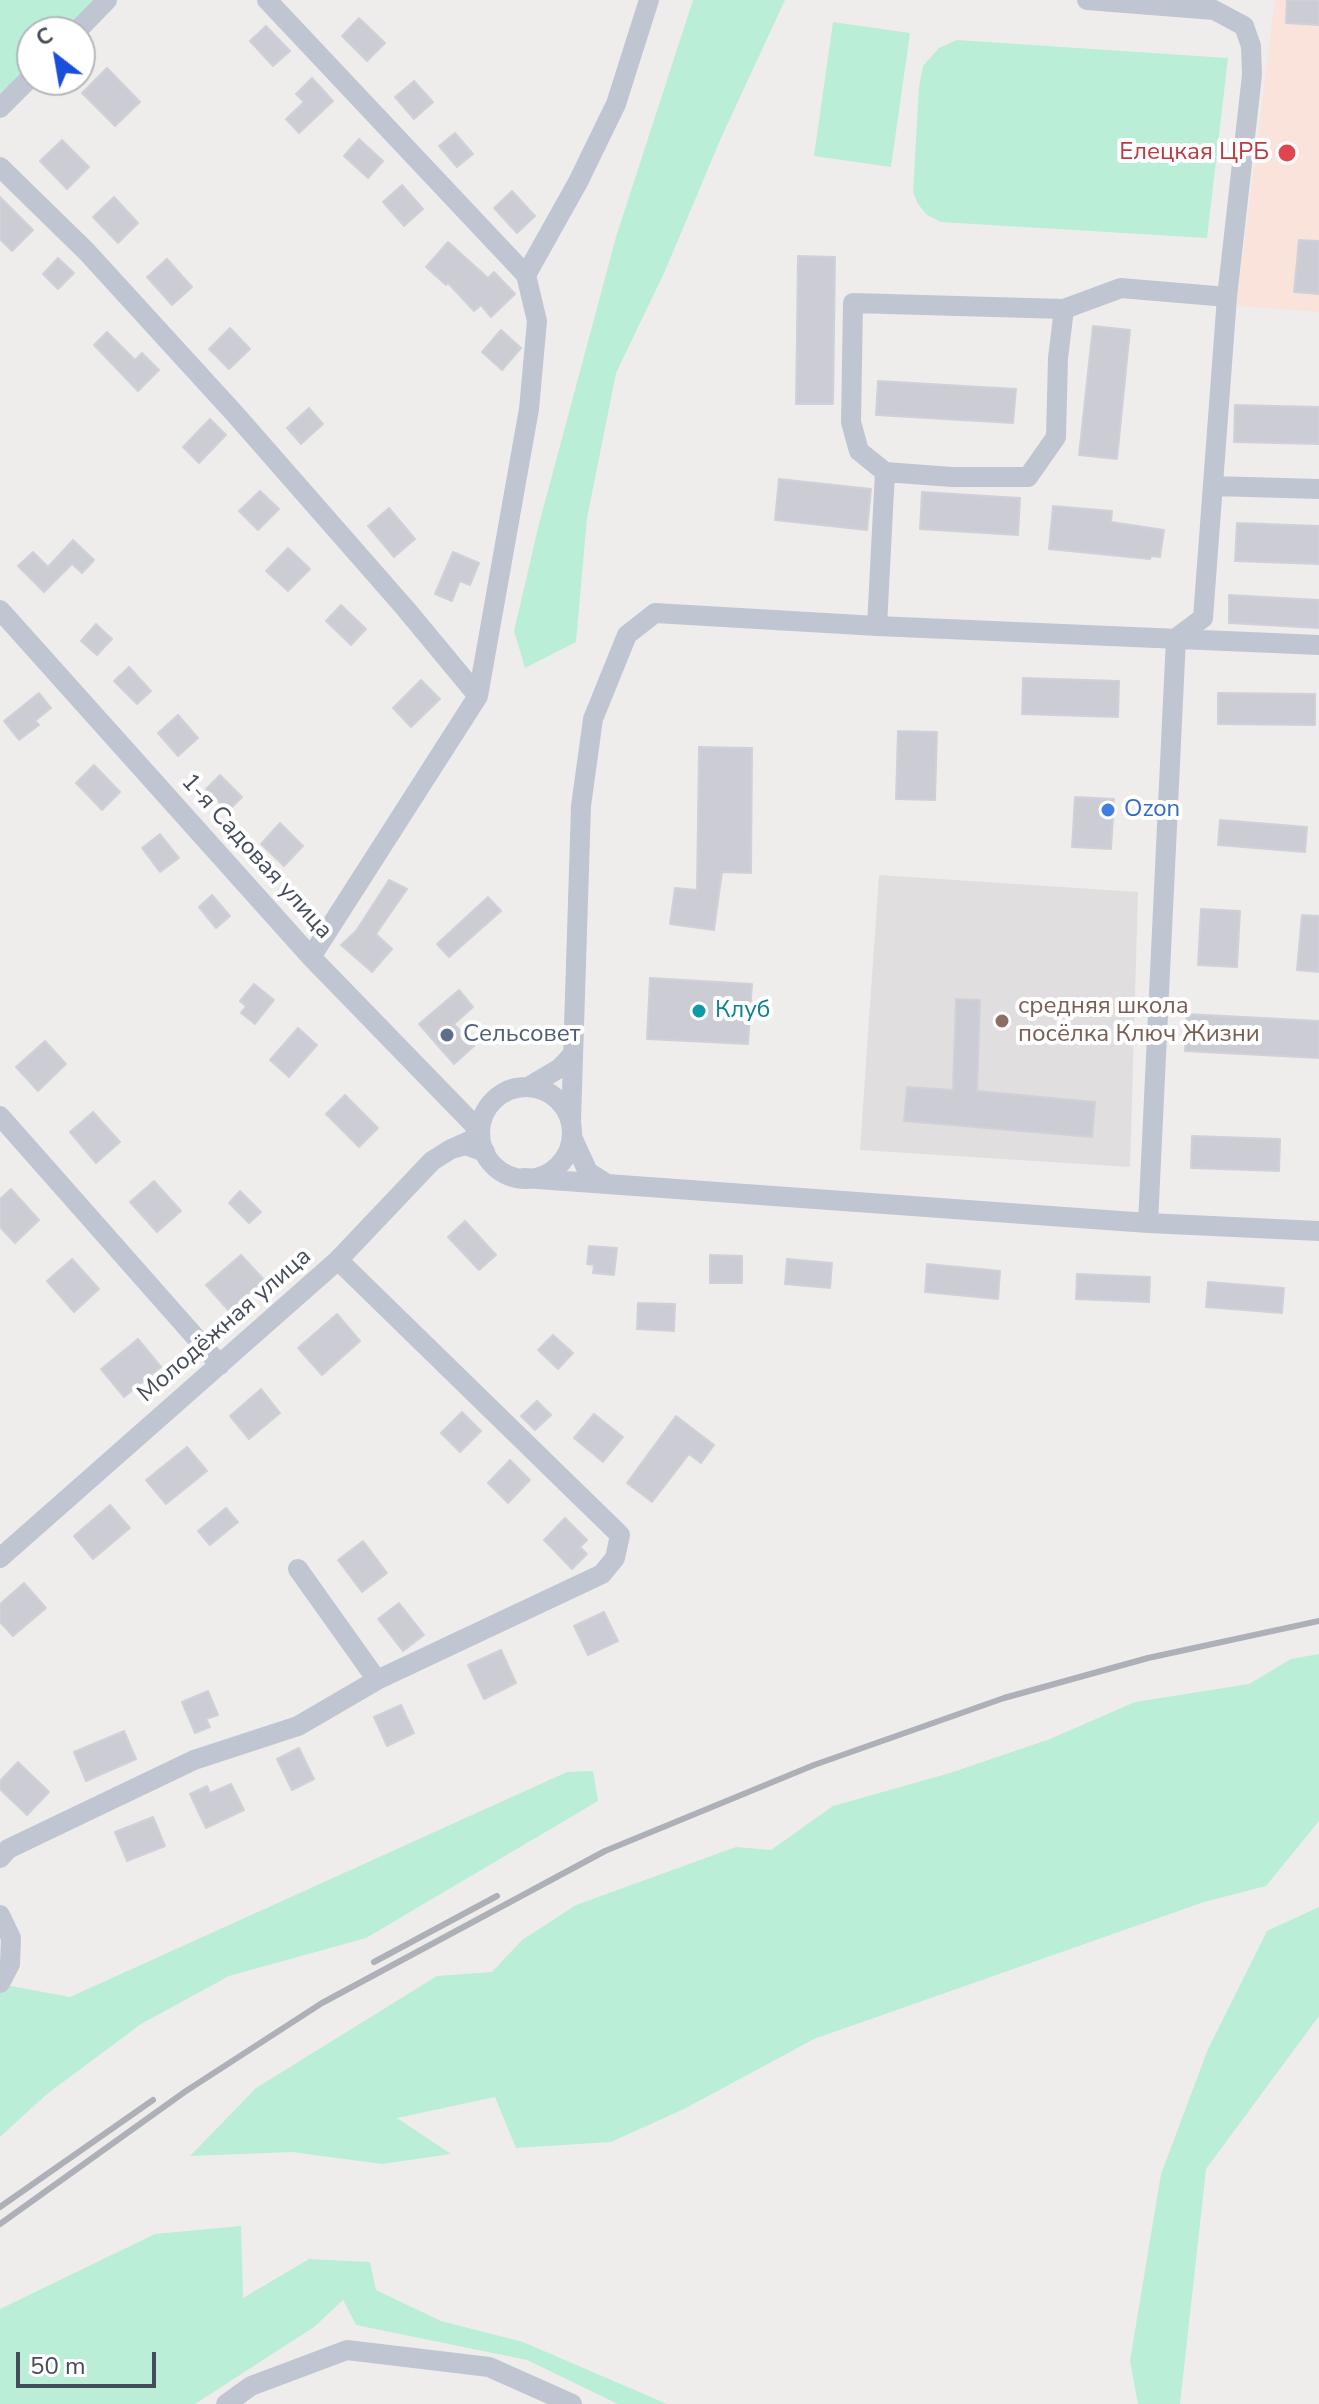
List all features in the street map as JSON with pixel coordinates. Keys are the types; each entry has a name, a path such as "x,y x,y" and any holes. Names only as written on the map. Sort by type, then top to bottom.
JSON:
{"street":[{"path":"92,16 107,0"},
{"path":"267,0 526,275 537,321 529,409 478,696 311,957"},
{"path":"526,275 578,182 616,104 649,0"},
{"path":"1087,0 1214,10 1244,26 1251,46 1252,75 1227,297 1203,618 1176,638"},
{"path":"0,108 16,92"},
{"path":"0,167 87,252 235,414 396,597 478,696"},
{"path":"1064,309 1058,358 1056,437 1028,477 952,477 885,472 859,451 851,422 853,303 1064,309 1121,288 1227,297"},
{"path":"877,626 885,472"},
{"path":"1213,486 1319,489"},
{"name":"1-я Садовая улица","path":"0,610 311,957 480,1131"},
{"path":"524,1178 540,1176 564,1162 571,1129 581,806 593,719 627,635 655,613 1319,645"},
{"path":"1148,1223 1176,638"},
{"path":"528,1087 560,1068 573,1054"},
{"path":"607,1184 588,1172 558,1099 544,1090 528,1087 512,1089 502,1094 485,1113 480,1131 485,1152 499,1170 524,1178 607,1184 1148,1223 1319,1231"},
{"path":"0,1116 220,1365"},
{"name":"Молодёжная улица","path":"0,1558 338,1260 432,1161 471,1140 480,1131"},
{"path":"451,1149 466,1145 485,1152"},
{"path":"0,1858 8,1849 194,1760 298,1726 377,1680 602,1574 615,1558 620,1535 338,1260"},
{"path":"298,1569 377,1680"},
{"path":"0,1915 11,1938 10,1964 0,1983"},
{"path":"226,2404 251,2386 347,2350 489,2367 572,2404"}],"shaded area":[{"name":"Елецкая ЦРБ","path":"1275,0 1319,0 1319,312 1236,306"},
{"name":"средняя школа посёлка Ключ Жизни","path":"879,875 1138,892 1130,1167 860,1150"}],"green space":[{"path":"0,0 93,0 78,16 16,16 16,78 0,93"},
{"path":"693,0 785,0 721,138 665,271 616,373 587,518 576,642 525,668 514,631 539,524 616,237"},
{"path":"833,22 910,33 891,167 814,156"},
{"path":"957,40 1228,58 1207,238 941,222 927,215 913,192 919,87 923,66 939,48"},
{"path":"1319,1654 1319,1821 1266,1886 1204,1902 814,2039 684,2109 611,2142 516,2148 495,2097 397,2118 451,2154 382,2164 292,2152 190,2156 256,2088 437,1976 492,1972 522,1940 576,1905 736,1847 771,1850 833,1806 950,1773 1050,1739 1135,1702 1249,1684 1291,1659"},
{"path":"593,1771 598,1801 366,1938 229,1976 141,2024 47,2094 0,2137 0,1984 70,1997 567,1772"},
{"path":"1319,1907 1319,2016 1206,2169 1180,2404 1138,2404 1130,2361 1161,2174 1208,2049 1267,1931"},
{"path":"241,2226 243,2298 309,2259 370,2262 376,2290 441,2321 523,2342 667,2404 618,2404 527,2360 356,2325 343,2300 314,2327 195,2404 0,2404 0,2309 155,2234"}],"building":[{"path":"1287,0 1319,0 1319,25 1286,23"},
{"path":"359,18 385,43 367,61 342,36"},
{"path":"266,26 290,51 273,66 250,41"},
{"path":"107,68 140,102 115,126 85,96 96,96 96,79"},
{"path":"312,78 333,101 299,133 286,119 304,102 296,94"},
{"path":"414,81 433,102 414,119 395,97"},
{"path":"455,133 473,154 457,167 439,146"},
{"path":"359,139 383,161 368,178 344,156"},
{"path":"62,140 89,167 67,189 40,161"},
{"path":"402,185 423,209 404,226 383,202"},
{"path":"512,191 535,216 517,233 494,208"},
{"path":"0,197 33,230 12,251 0,239"},
{"path":"114,197 138,223 118,243 93,217"},
{"path":"1299,240 1319,241 1319,294 1294,292"},
{"path":"448,242 488,278 494,272 515,294 491,317 481,305 474,311 448,283 446,285 426,267"},
{"path":"798,256 835,257 833,404 796,404"},
{"path":"58,258 74,273 58,289 43,274"},
{"path":"167,259 192,287 172,305 147,277"},
{"path":"1093,326 1130,330 1117,459 1079,455"},
{"path":"230,328 250,349 229,369 209,349"},
{"path":"501,330 521,348 502,370 482,352"},
{"path":"107,332 135,360 142,353 159,370 138,391 94,345"},
{"path":"878,381 1016,389 1013,423 876,415"},
{"path":"1235,405 1319,407 1319,444 1234,442"},
{"path":"309,408 323,424 301,444 287,428"},
{"path":"210,419 226,435 199,463 183,447"},
{"path":"779,479 871,489 867,530 775,520"},
{"path":"260,491 279,509 258,530 239,511"},
{"path":"922,492 1020,498 1018,535 920,529"},
{"path":"1053,506 1112,511 1111,522 1164,530 1160,557 1151,556 1150,559 1049,549"},
{"path":"389,508 415,539 394,557 368,526"},
{"path":"1237,523 1319,526 1319,564 1235,561"},
{"path":"73,540 94,560 82,573 72,564 44,592 18,566 33,552 48,567"},
{"path":"288,548 310,569 288,591 266,571"},
{"path":"453,552 479,563 470,585 460,581 452,601 435,594"},
{"path":"1229,595 1319,600 1319,628 1229,623"},
{"path":"341,605 366,629 351,645 326,621"},
{"path":"96,624 112,639 97,655 81,641"},
{"path":"129,667 151,691 137,704 114,681"},
{"path":"1023,678 1119,681 1118,717 1022,714"},
{"path":"421,680 440,699 411,727 393,708"},
{"path":"39,693 51,708 35,721 39,725 19,740 4,721"},
{"path":"1218,693 1315,694 1315,725 1218,724"},
{"path":"178,715 198,738 178,756 158,733"},
{"path":"898,731 937,732 935,800 896,799"},
{"path":"699,747 752,748 751,873 722,872 714,930 670,924 675,888 697,890"},
{"path":"94,765 120,792 102,810 76,783"},
{"path":"220,775 242,797 228,811 206,789"},
{"path":"1075,797 1114,799 1111,849 1072,847"},
{"path":"1220,820 1307,827 1305,852 1218,845"},
{"path":"280,823 303,846 284,866 261,844"},
{"path":"160,834 179,858 160,872 142,848"},
{"path":"389,880 407,889 376,934 392,949 372,972 341,945 356,931"},
{"path":"212,895 230,916 216,928 199,907"},
{"path":"488,897 501,911 449,957 437,944"},
{"path":"1201,909 1240,911 1237,967 1198,965"},
{"path":"1302,915 1319,916 1319,972 1297,970"},
{"name":"Клуб","path":"650,978 752,984 748,1044 647,1039"},
{"path":"254,984 274,1000 255,1024 241,1013 246,1006 240,1001"},
{"name":"Сельсовет","path":"459,990 473,1007 454,1024 474,1046 454,1064 419,1024"},
{"path":"956,999 980,1000 977,1091 1095,1102 1092,1137 904,1121 907,1087 953,1090"},
{"path":"1187,1014 1319,1021 1319,1058 1185,1051"},
{"path":"298,1028 317,1045 289,1077 270,1060"},
{"path":"45,1041 66,1064 38,1091 16,1067"},
{"path":"345,1095 378,1128 359,1147 326,1114"},
{"path":"93,1112 120,1142 96,1163 70,1132"},
{"path":"1192,1136 1280,1139 1279,1171 1191,1168"},
{"path":"154,1181 181,1211 157,1232 130,1202"},
{"path":"11,1189 39,1220 15,1243 0,1227 0,1199"},
{"path":"240,1191 261,1212 249,1223 229,1203"},
{"path":"465,1221 496,1255 479,1270 448,1237"},
{"path":"589,1246 617,1248 614,1275 593,1273 594,1265 587,1264"},
{"path":"241,1255 264,1280 229,1311 206,1285"},
{"path":"710,1255 742,1256 742,1283 710,1283"},
{"path":"72,1259 99,1289 74,1312 47,1281"},
{"path":"787,1259 832,1263 830,1288 785,1284"},
{"path":"927,1264 1000,1271 998,1299 925,1292"},
{"path":"1077,1274 1150,1277 1149,1302 1076,1299"},
{"path":"1208,1282 1284,1288 1282,1313 1206,1307"},
{"path":"638,1303 675,1304 674,1331 637,1329"},
{"path":"337,1314 360,1341 322,1375 298,1348"},
{"path":"553,1335 573,1353 558,1369 538,1350"},
{"path":"138,1339 161,1367 124,1397 101,1369"},
{"path":"261,1389 280,1413 249,1439 230,1416"},
{"path":"537,1401 551,1415 535,1430 521,1416"},
{"path":"462,1412 481,1431 460,1452 441,1433"},
{"path":"594,1414 623,1437 603,1462 574,1438"},
{"path":"676,1416 714,1445 701,1463 689,1454 652,1502 627,1483"},
{"path":"187,1447 207,1471 166,1504 146,1480"},
{"path":"510,1460 530,1480 508,1503 488,1483"},
{"path":"110,1505 130,1528 93,1559 74,1536"},
{"path":"226,1508 238,1522 210,1545 198,1531"},
{"path":"565,1518 587,1540 580,1547 587,1554 572,1569 544,1540"},
{"path":"363,1541 387,1573 362,1592 338,1560"},
{"path":"24,1583 46,1608 13,1636 0,1622 0,1604"},
{"path":"399,1603 424,1635 403,1651 378,1619"},
{"path":"604,1612 618,1641 588,1655 574,1626"},
{"path":"501,1650 516,1683 484,1699 468,1665"},
{"path":"208,1691 218,1715 206,1719 210,1727 195,1733 182,1702"},
{"path":"401,1705 414,1733 387,1746 374,1717"},
{"path":"124,1731 136,1759 86,1781 74,1752"},
{"path":"299,1748 314,1779 292,1790 277,1759"},
{"path":"18,1762 49,1792 27,1815 0,1789 0,1781"},
{"path":"231,1784 244,1810 206,1828 190,1794 207,1786 210,1793"},
{"path":"153,1817 165,1846 127,1861 115,1832"}],"railway":[{"path":"0,2224 186,2091 322,2003 605,1851 814,1765 1004,1698 1148,1658 1319,1621"},
{"path":"374,1962 497,1896"},
{"path":"0,2207 153,2100"}],"place":[{"name":"Елецкая ЦРБ","path":"1287,153"},
{"name":"Ozon","path":"1108,810"},
{"name":"Клуб","path":"699,1011"},
{"name":"средняя школа посёлка Ключ Жизни","path":"1002,1021"},
{"name":"Сельсовет","path":"447,1035"}]}
